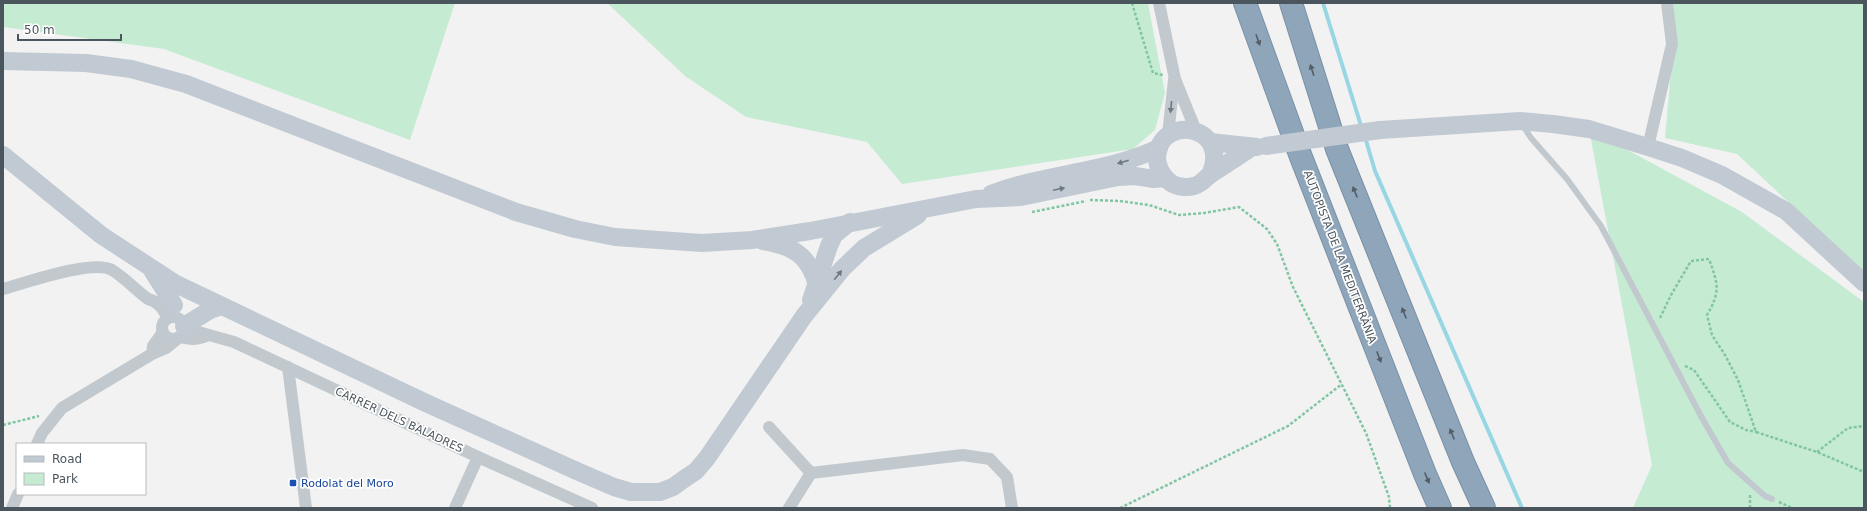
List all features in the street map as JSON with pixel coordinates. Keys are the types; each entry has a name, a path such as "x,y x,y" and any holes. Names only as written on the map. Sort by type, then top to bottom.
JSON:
{"highway":[{"name":"AUTOPISTA DE LA MEDITERRÀNIA","path":"1245,3 1301,158 1425,474 1440,508"},
{"path":"1291,3 1337,148 1463,462 1484,508"}],"main road":[{"path":"4,62 86,63 131,69 186,84 516,212 574,229 615,238 702,243 752,240 810,231 850,222 976,199 1021,197 1118,177 1135,176 1154,179 1164,178"},
{"path":"976,199 1014,185 1119,163 1142,156 1177,131 1187,129 1203,136 1259,146 1380,130 1520,122 1553,124 1589,129 1682,158 1722,175 1786,211 1864,283"},
{"path":"1203,136 1215,154 1214,165 1210,175"},
{"path":"1164,141 1157,162 1160,170 1164,178 1172,184 1182,187 1197,185 1210,175 1259,146"},
{"path":"3,155 100,235 152,270 193,292 426,403 579,472 614,487 631,492 660,492 672,487 696,470 707,458 804,316 842,269 864,248 931,208"},
{"path":"804,316 817,285 834,235 850,222"},
{"path":"752,240 780,244 798,252 814,273 817,285"},
{"path":"152,270 176,325"},
{"path":"176,325 193,292"},
{"path":"176,325 222,306"}],"street":[{"path":"1159,3 1175,79 1203,136"},
{"path":"1648,147 1672,44 1667,3"},
{"path":"1164,141 1175,79"},
{"path":"3,289 83,268 101,267 111,269 148,299 153,300 162,307 176,325 166,348 152,354 62,408 42,433 37,443"},
{"name":"CARRER DELS BALADRES","path":"176,325 190,340 200,339 206,336 234,342 478,457 592,508"},
{"path":"288,367 306,508"},
{"path":"769,427 811,473"},
{"path":"811,473 963,456 990,459 1007,477 1012,508"},
{"path":"455,508 478,457"},
{"path":"789,508 811,473"},
{"path":"12,508 18,495"}],"lane":[{"path":"1520,122 1531,138 1567,180 1601,226 1675,364 1702,418 1728,463 1766,496 1772,499"}],"path":[{"path":"1132,3 1153,73 1175,79"},
{"path":"1021,197 1025,211 1034,212 1093,200 1149,205 1179,215 1204,213 1239,206 1267,229 1277,244 1292,287 1366,433 1390,497 1390,508"},
{"path":"1655,327 1671,295 1692,261 1709,259 1717,281 1716,300 1707,315 1712,335 1725,355 1738,380 1756,432"},
{"path":"1675,364 1694,370 1730,422 1746,430 1817,452 1864,472"},
{"path":"1120,508 1288,426 1342,384"},
{"path":"3,425 32,418 62,408"},
{"path":"1817,452 1848,428 1864,426"}],"green space":[{"path":"3,3 455,3 410,140 164,49 3,27"},
{"path":"607,3 1148,3 1165,93 1155,130 1133,149 902,184 867,142 746,117 685,76"},
{"path":"1666,3 1864,3 1864,273 1737,154 1665,138 1674,37"},
{"path":"1589,129 1742,212 1864,302 1864,508 1633,508 1652,465"}],"waterway":[{"path":"1323,3 1362,129"},
{"path":"1365,137 1375,171 1522,508"}],"place":[{"name":"Rodolat del Moro","path":"293,483"}]}
